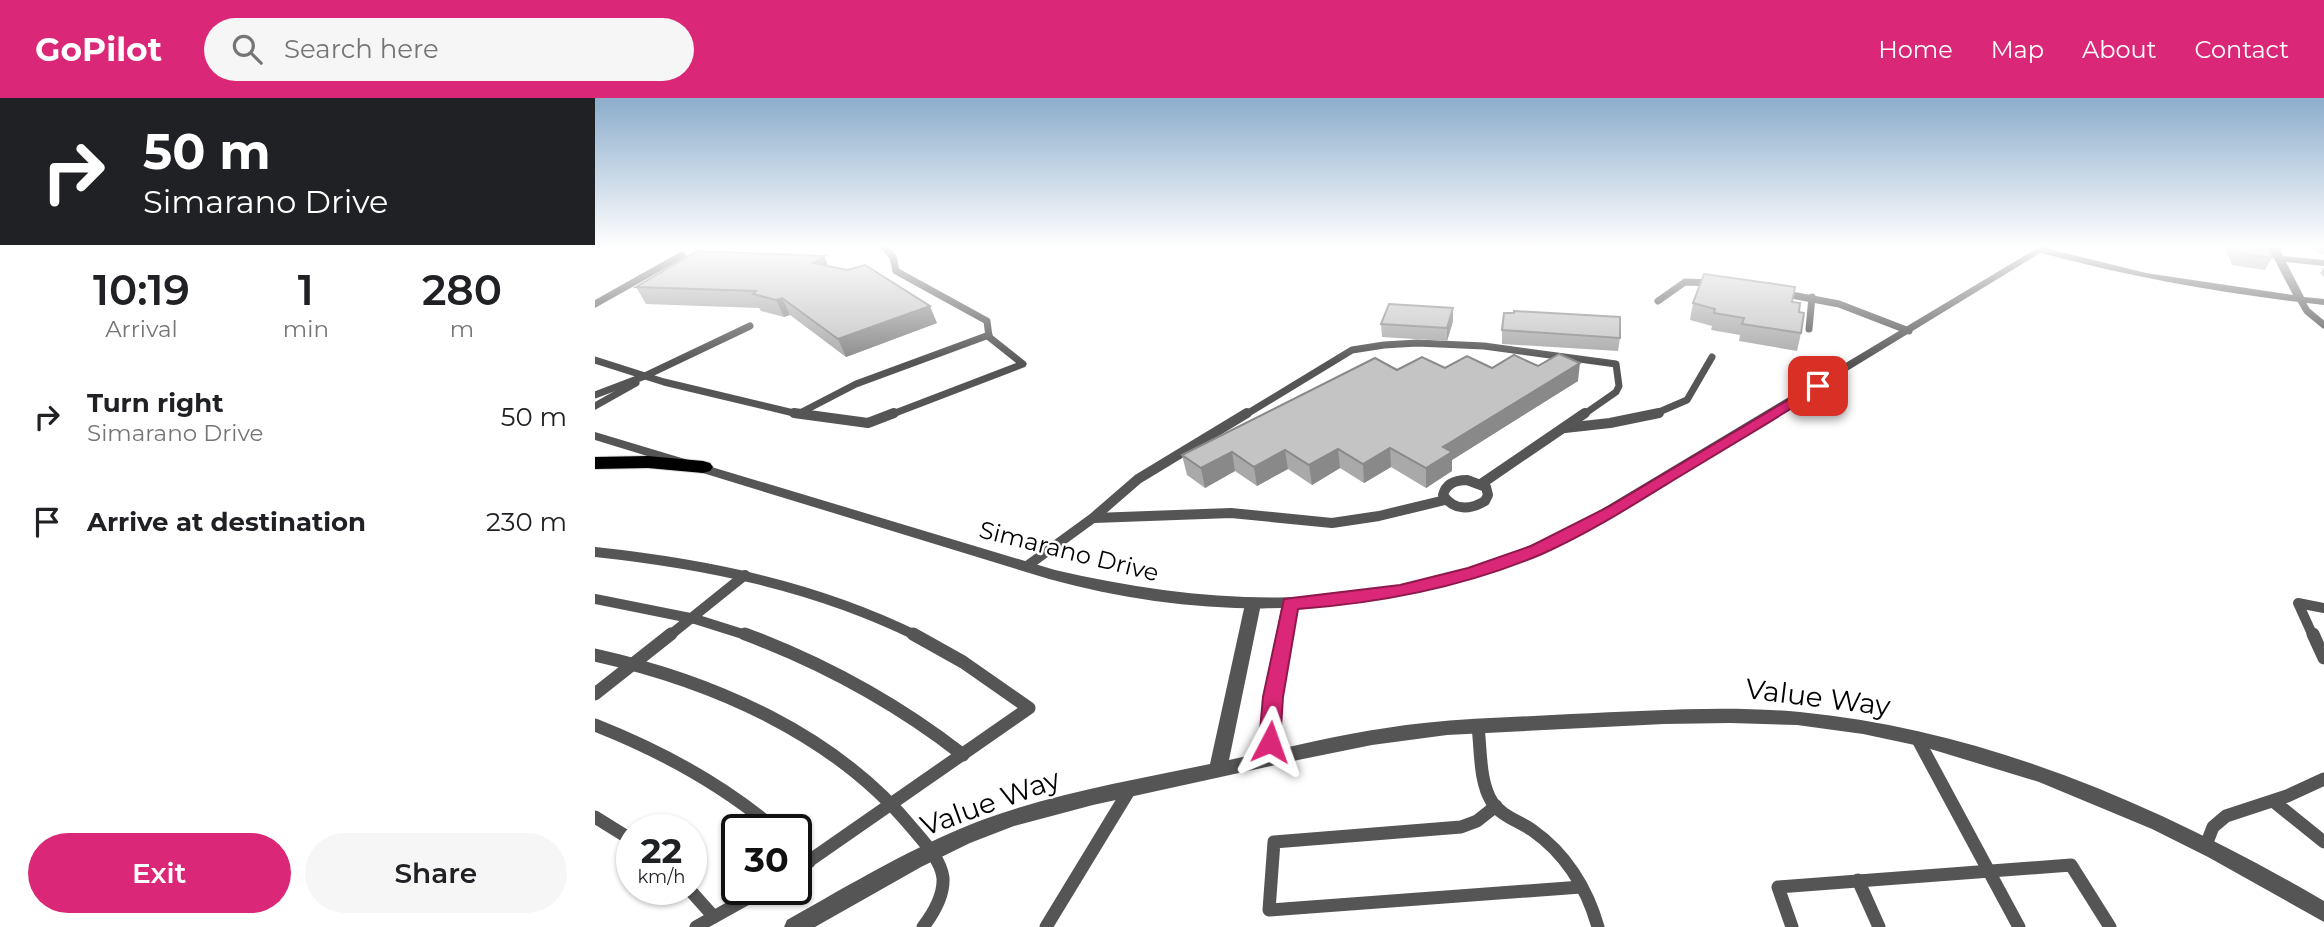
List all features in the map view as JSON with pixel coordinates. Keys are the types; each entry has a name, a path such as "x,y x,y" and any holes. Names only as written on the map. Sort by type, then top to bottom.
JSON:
{"highway":[{"path":"595,463 648,462 703,467"}],"street":[{"name":"Simarano Drive","path":"595,436 1078,582 1150,597 1253,604 1348,599 1424,586 1496,565 1553,542 1614,510 1984,286"},
{"path":"2204,286 2324,302"},
{"path":"2293,286 2300,299"},
{"path":"1218,770 1253,604"},
{"path":"1270,758 1273,697 1290,604"},
{"name":"Value Way","path":"795,927 930,852 972,833 1030,812 1131,788 1398,733 1738,715 1819,720 1917,738 1982,755 2054,779 2118,804 2206,845 2324,912"}],"lane":[{"path":"595,304 628,286"},
{"path":"595,360 645,376 798,414 868,423 1023,364 989,335 987,321 923,286"},
{"path":"1658,301 1680,286"},
{"path":"1769,291 1854,309 1909,331"},
{"path":"1809,328 1812,298"},
{"path":"2300,299 2307,311 2324,325"},
{"path":"595,394 645,376 750,326"},
{"path":"798,414 856,384 989,335"},
{"path":"1027,566 1093,518 1138,478 1352,350 1379,344 1515,349 1616,364 1619,386 1616,392 1481,484"},
{"path":"1564,428 1607,425 1672,408 1686,400 1712,357"},
{"path":"595,407 645,376"},
{"path":"1093,518 1231,513 1332,523 1379,516 1445,500 1460,508 1479,505 1488,495 1481,484 1467,480 1452,483 1443,491 1445,500"},
{"path":"595,552 669,560 745,575 825,598 903,629 959,660 1029,708 812,860"},
{"path":"595,694 745,575"},
{"path":"595,599 692,617 784,647 848,676 908,712 963,755"},
{"path":"2324,608 2298,603 2324,658"},
{"path":"595,655 633,664 706,688 786,726 842,763 892,805 941,869 943,884 938,902 923,927"},
{"path":"595,725 641,743 685,766 727,792 755,814"},
{"path":"1478,727 1488,794 1496,806 1550,845 1567,863 1581,887 1598,927"},
{"path":"1917,738 2019,927"},
{"path":"2206,845 2213,827 2226,816 2273,801 2324,779"},
{"path":"1046,927 1131,788"},
{"path":"2273,801 2324,842"},
{"path":"1496,806 1478,821 1461,827 1274,842 1269,910 1581,887"},
{"path":"595,817 616,831"},
{"path":"1792,927 1778,887 2071,865 2110,927"},
{"path":"1858,880 1878,927"},
{"path":"703,905 714,917"},
{"path":"696,927 735,905"}],"building":[{"path":"898,286 930,306 838,339 782,298 776,300 753,294 756,291 636,287"},
{"path":"1700,286 1795,287 1792,302 1800,303 1799,312 1804,313 1801,333 1742,324 1744,318 1714,313 1715,309 1693,303"},
{"path":"1389,304 1453,308 1447,328 1381,324"},
{"path":"1514,311 1620,317 1620,338 1502,330 1504,313"},
{"path":"1559,354 1580,363 1443,447 1452,452 1426,468 1390,448 1363,464 1338,449 1309,465 1285,450 1254,467 1232,452 1201,468 1182,455 1375,358 1397,370 1422,357 1445,368 1467,356 1492,368 1514,355 1538,366"}],"route":[{"path":"1270,742 1273,697 1290,604 1400,591 1473,573 1537,550 1614,510 1818,386"}]}
